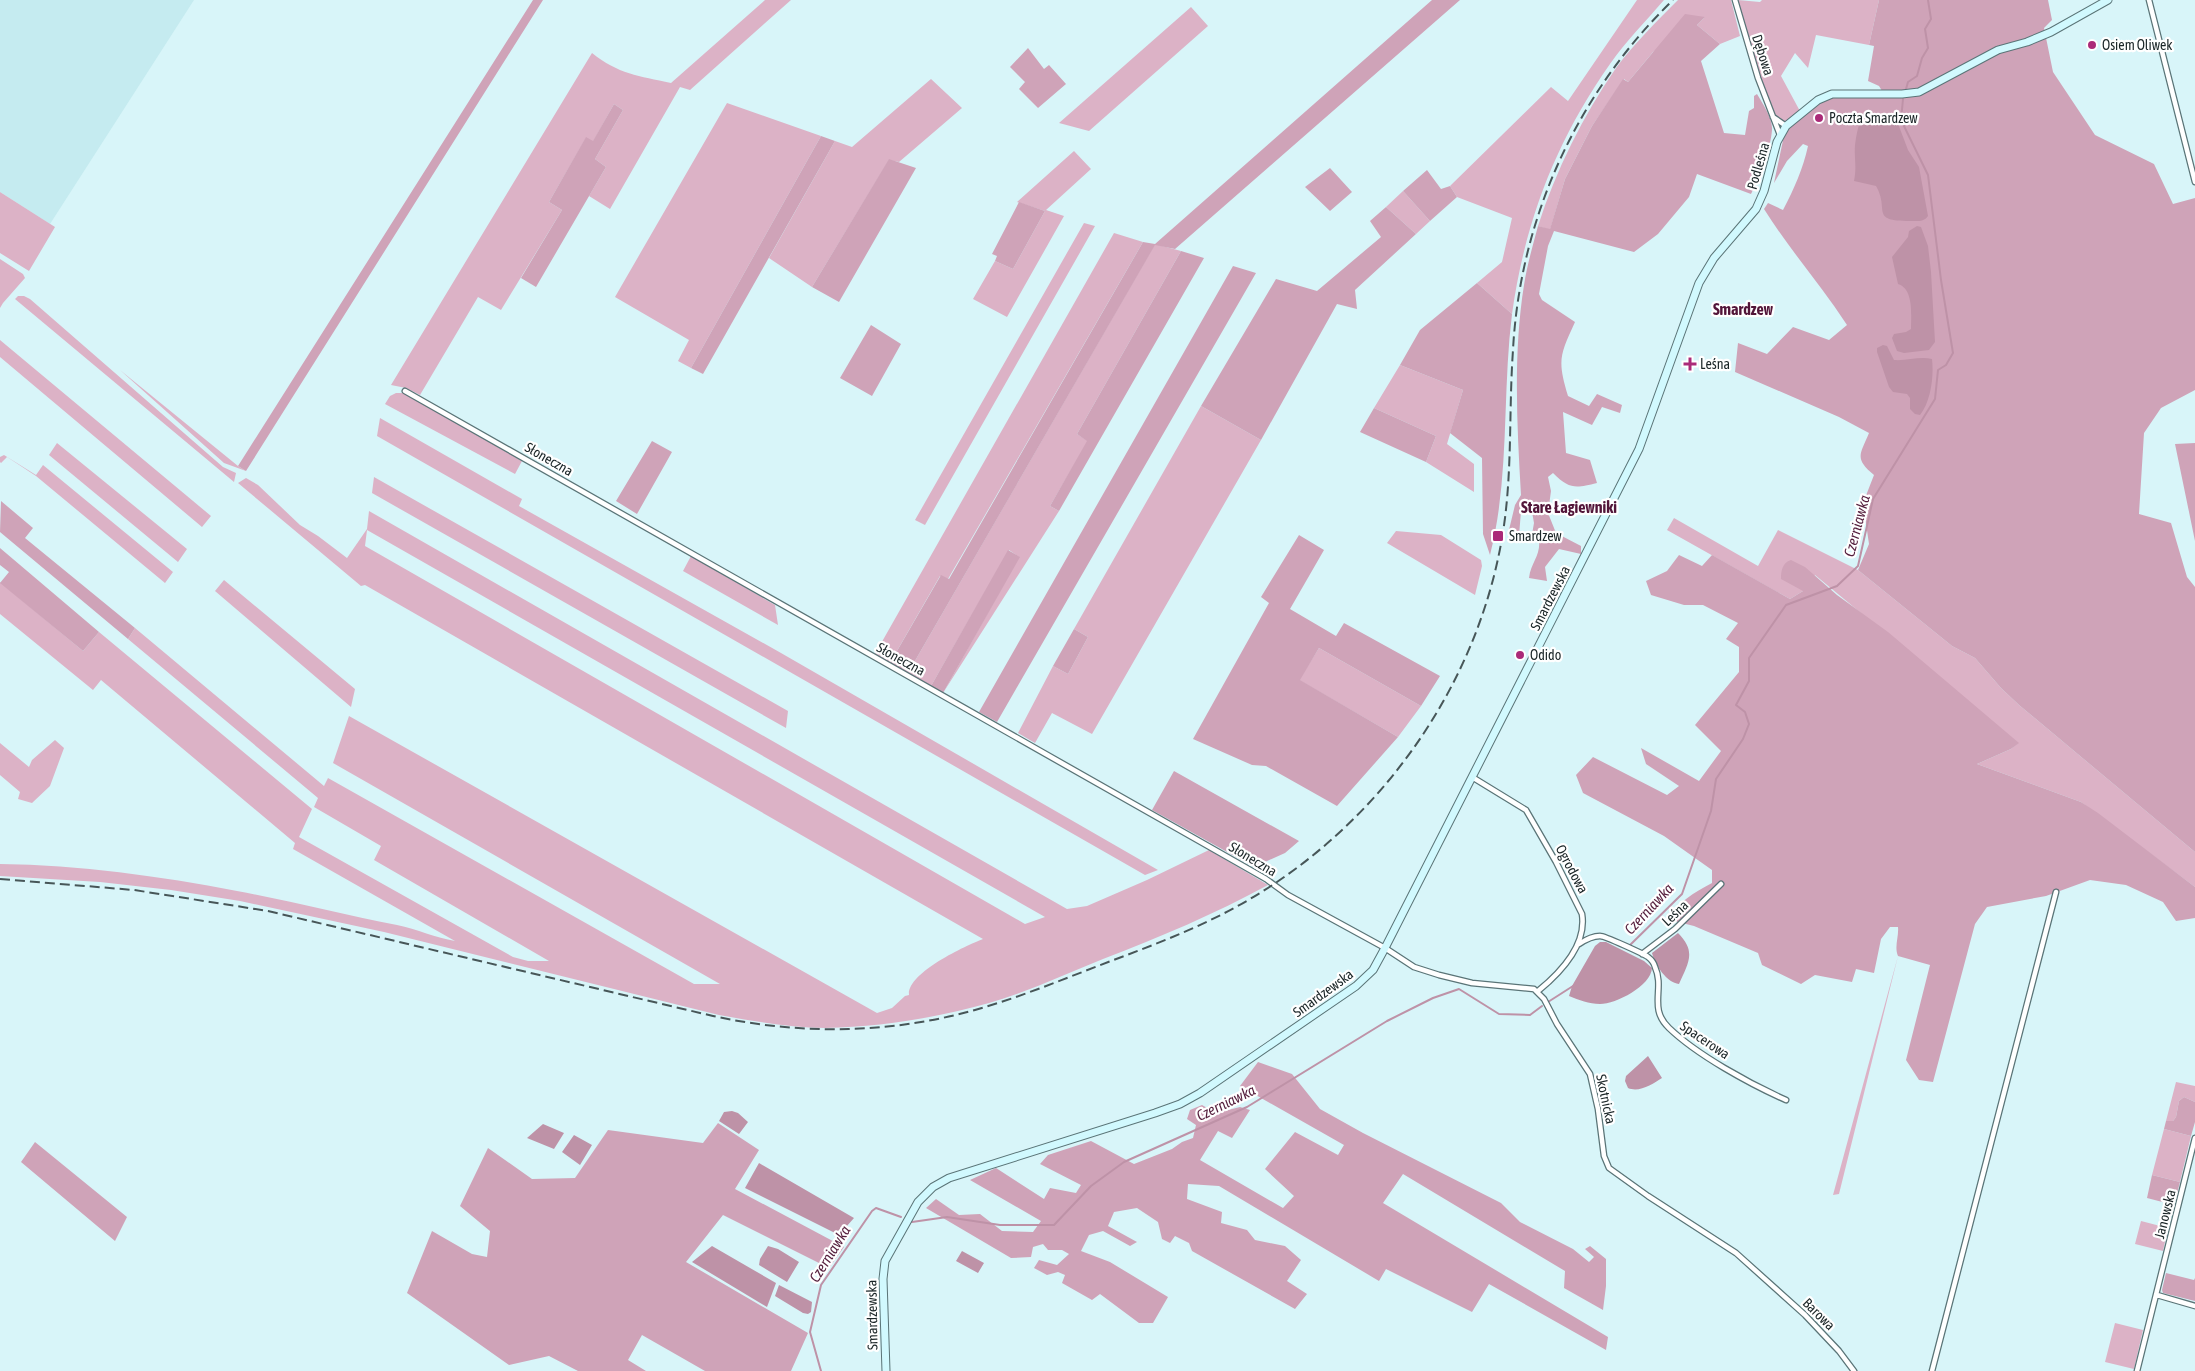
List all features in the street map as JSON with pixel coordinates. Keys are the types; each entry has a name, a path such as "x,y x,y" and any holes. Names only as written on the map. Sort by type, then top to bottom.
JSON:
{"street":[{"name":"Dębowa","path":"1735,0 1758,78 1780,135"},
{"name":"Podleśna","path":"1651,418 1698,284 1714,258 1756,209 1762,198 1780,135 1786,126 1810,105 1826,96 1843,93 1902,94 1919,92 1998,50 2027,42 2058,29 2108,0"},
{"path":"2149,0 2195,182"},
{"path":"1772,117 1786,126"},
{"name":"Słoneczna","path":"405,391 1266,879 1288,895 1386,948"},
{"name":"Smardzewska","path":"886,1371 883,1279 885,1261 918,1202 933,1187 949,1178 1155,1113 1188,1100 1356,986 1373,970 1386,948 1639,449 1651,418"},
{"name":"Ogrodowa","path":"1472,777 1526,810 1556,862 1582,914 1583,923 1579,944 1552,979 1538,991"},
{"name":"Leśna","path":"1642,954 1675,929 1721,884"},
{"path":"1932,1371 2056,892"},
{"name":"Spacerowa","path":"1579,944 1593,937 1606,937 1651,960 1657,970 1658,1014 1667,1027 1691,1046 1764,1090 1786,1100"},
{"path":"1386,948 1414,967 1431,973 1472,983 1530,987 1538,991"},
{"name":"Skotnicka","path":"1538,991 1590,1074 1598,1109 1604,1156 1609,1168 1648,1196 1727,1247 1762,1278"},
{"name":"Janowska","path":"2137,1371 2195,1138"},
{"name":"Barowa","path":"1762,1278 1805,1315 1839,1351 1854,1371"},
{"path":"2157,1295 2195,1306"}],"shaded area":[{"path":"0,0 194,0 50,224 0,192"},
{"path":"533,0 543,0 246,471 238,466"},
{"path":"765,0 791,0 690,90 680,87 610,209 589,196 606,167 595,159 623,110 614,104 593,142 586,138 549,202 562,210 501,310 478,297 420,395 406,388 391,385 592,53 620,70 671,83"},
{"path":"1432,0 1460,0 1175,249 1155,245 908,673 890,663 941,575 949,579 1143,242 1155,244"},
{"path":"1637,0 1664,0 1629,39 1610,64 1574,122 1559,152 1534,214 1525,247 1512,314 1477,283 1502,262 1512,218 1457,197 1450,186 1551,87 1568,101"},
{"path":"1678,0 1731,0 1740,36 1720,44 1697,25 1705,17 1653,52 1628,82 1624,79 1592,126 1565,179 1550,230 1538,226 1553,184 1571,144 1592,105 1630,50"},
{"path":"1738,0 1760,2 1762,0 1879,0 1869,45 1816,35 1808,68 1795,53 1781,76 1801,113 1786,126 1772,117 1746,39"},
{"path":"1879,0 2048,0 2052,20 2044,28 2053,72 2095,135 2154,164 2173,204 2195,198 2195,390 2161,408 2144,433 2139,514 2171,523 2187,577 2195,587 2195,852 2019,705 2001,688 1975,658 1952,646 1858,570 1869,544 1865,517 1860,511 1874,475 1861,460 1861,451 1869,433 1839,417 1735,372 1738,343 1767,354 1793,327 1829,340 1847,325 1764,209 1768,203 1783,210 1798,179 1806,154 1808,146 1803,144 1787,161 1774,183 1786,126 1826,96 1884,94 1879,86 1868,81 1874,46 1869,45"},
{"path":"1191,7 1208,26 1089,131 1059,123"},
{"path":"1685,14 1705,17 1697,25 1720,44 1701,61 1724,133 1745,135 1749,111 1754,108 1754,96 1757,94 1772,126 1767,154 1751,194 1697,174 1689,197 1658,234 1634,252 1554,231 1548,246 1539,294 1542,300 1575,322 1563,350 1561,365 1568,396 1589,406 1597,394 1622,405 1620,413 1602,407 1592,425 1563,412 1566,453 1590,460 1597,483 1578,487 1569,485 1553,473 1548,477 1551,491 1548,513 1556,533 1581,546 1581,554 1559,549 1545,567 1547,581 1529,578 1539,550 1539,539 1531,540 1534,523 1531,506 1521,511 1519,536 1508,534 1515,505 1521,495 1517,416 1518,337 1525,278 1538,226 1550,229 1565,179 1592,126 1623,79 1628,82"},
{"path":"1028,48 1044,69 1049,65 1066,84 1038,108 1019,89 1025,82 1010,67"},
{"path":"931,79 962,108 899,162 889,160 812,287 769,258 835,141 852,147"},
{"path":"727,103 821,136 691,368 678,361 689,340 615,297"},
{"path":"614,104 623,110 595,159 606,167 536,287 521,278 562,210 549,202 586,137 593,141"},
{"path":"1873,115 1886,116 1897,121 1908,150 1919,167 1928,216 1925,219 1910,221 1889,219 1883,212 1880,194 1876,186 1854,181 1855,145 1861,118 1865,116 1869,118"},
{"path":"821,136 835,141 703,374 691,368"},
{"path":"1074,151 1091,169 1046,210 1064,216 1007,317 973,299 995,261 1013,269 1045,211 1017,202"},
{"path":"889,159 916,168 839,302 812,287"},
{"path":"1330,168 1352,192 1330,211 1305,187"},
{"path":"1427,170 1441,189 1450,186 1457,197 1430,221 1403,191"},
{"path":"1403,191 1430,221 1416,234 1386,207"},
{"path":"0,192 55,227 29,271 0,253"},
{"path":"1019,202 1045,211 1013,269 995,261 997,256 992,254"},
{"path":"1386,207 1416,234 1355,290 1357,309 1337,304 1261,440 1201,406 1276,279 1317,291 1381,237 1370,221"},
{"path":"1084,223 1095,226 925,525 915,520"},
{"path":"1917,226 1921,227 1928,246 1935,342 1929,350 1904,353 1897,351 1892,338 1894,334 1911,329 1911,310 1907,291 1898,284 1892,257 1908,237 1909,231"},
{"path":"1114,233 1143,242 948,579 940,576 890,663 875,654"},
{"path":"1155,244 1181,251 1077,434 1088,441 1050,506 1059,511 943,693 1019,557 1009,550 931,686 908,673"},
{"path":"1181,251 1204,258 1059,511 1050,506 1087,441 1077,434"},
{"path":"0,259 23,274 25,278 0,308"},
{"path":"1233,266 1256,273 997,722 979,712"},
{"path":"1477,283 1512,314 1503,466 1496,526 1490,555 1483,534 1482,458 1450,433 1463,390 1400,365 1420,330"},
{"path":"18,296 30,299 223,467 236,473 234,482 15,299"},
{"path":"871,325 901,344 872,396 840,378"},
{"path":"0,340 211,516 202,527 0,357"},
{"path":"1883,345 1887,346 1894,360 1932,359 1931,388 1927,403 1920,415 1915,414 1910,409 1910,398 1907,394 1893,392 1889,387 1877,352 1877,348"},
{"path":"1400,365 1463,390 1447,444 1474,464 1474,492 1426,462 1436,436 1374,408"},
{"path":"120,370 238,466 246,471 224,463"},
{"path":"396,393 404,393 522,461 515,474 385,404 390,396"},
{"path":"1201,406 1261,440 1092,734 1052,713 1035,743 1018,733 1053,666 1068,674 1088,637 1074,629"},
{"path":"1374,408 1436,436 1426,462 1360,432"},
{"path":"380,418 522,499 519,506 781,653 1158,870 1145,875 377,436"},
{"path":"652,441 672,452 637,514 616,501"},
{"path":"57,443 187,549 178,562 49,455"},
{"path":"2195,443 2195,541 2175,444"},
{"path":"4,455 36,475 43,465 173,572 165,583 36,476 7,457 1,463 0,457"},
{"path":"374,477 788,711 786,728 372,493"},
{"path":"246,478 258,485 300,525 347,558 367,529 369,511 1067,909 1087,906 1209,850 1268,885 1228,906 1166,934 1004,999 908,1021 866,1026 812,1028 758,1022 719,1015 384,932 240,901 171,890 100,882 0,876 0,864 90,869 149,876 277,899 404,927 455,941 293,849 295,843 101,680 93,690 0,614 0,582 83,651 99,632 312,809 299,837 513,957 528,961 549,961 374,860 381,846 314,807 318,798 128,639 135,628 324,786 328,778 694,984 720,984 333,763 349,716 877,1013 892,1008 905,996 909,995 911,987 917,978 938,961 983,939 365,585 361,586 238,483","holes":["367,530 1045,917 1025,924 365,546"]},
{"path":"1,501 33,528 25,538 135,628 128,639 0,532"},
{"path":"1674,518 1758,566 1778,530 1858,570 1952,646 1975,658 2001,688 2019,705 2195,852 2195,887 2081,802 1977,764 2011,749 2018,743 1815,575 1803,591 1790,599 1667,530"},
{"path":"1396,531 1441,535 1481,560 1482,566 1475,595 1387,543"},
{"path":"1299,535 1324,550 1290,609 1336,636 1344,623 1440,676 1421,706 1319,648 1300,680 1398,737 1337,806 1266,766 1252,765 1193,739 1269,603 1261,597"},
{"path":"0,548 99,632 83,651 0,583 9,572 0,565"},
{"path":"1008,550 1020,557 943,693 931,686"},
{"path":"1679,555 1702,566 1712,555 1790,599 1803,591 1781,579 1783,568 1791,560 1805,567 1837,595 1888,632 2019,743 2011,749 1977,764 2081,802 2098,813 2195,887 2195,918 2176,921 2163,902 2126,885 2090,880 2046,896 1987,907 1975,924 1933,1082 1919,1080 1906,1060 1930,965 1898,956 1896,949 1898,927 1890,927 1881,939 1874,973 1856,969 1852,982 1815,975 1801,984 1762,965 1758,953 1694,926 1666,919 1687,898 1712,883 1712,870 1664,836 1583,793 1576,775 1593,757 1667,795 1679,786 1646,764 1641,748 1699,781 1721,751 1695,725 1739,672 1739,647 1726,639 1738,623 1703,605 1684,605 1651,595 1646,581 1667,571"},
{"path":"691,556 775,605 778,625 683,571"},
{"path":"224,580 355,689 351,707 215,591"},
{"path":"1074,629 1088,637 1068,674 1053,666"},
{"path":"1319,648 1421,706 1398,737 1299,680"},
{"path":"55,740 64,748 50,786 32,803 18,799 20,792 0,775 0,743 29,767 32,760"},
{"path":"1174,771 1299,841 1285,853 1254,867 1152,810"},
{"path":"1678,933 1684,940 1689,952 1688,964 1679,984 1670,980 1662,973 1652,953"},
{"path":"1600,942 1606,942 1644,961 1652,968 1650,975 1632,993 1615,1001 1600,1004 1569,996 1572,986 1595,946"},
{"path":"1898,956 1839,1194 1833,1195"},
{"path":"1648,1056 1662,1078 1641,1089 1628,1088 1625,1081 1626,1076"},
{"path":"1258,1062 1292,1074 1320,1109 1501,1203 1520,1222 1573,1249 1589,1262 1594,1257 1585,1249 1590,1246 1606,1259 1606,1286 1603,1310 1564,1288 1565,1271 1403,1174 1383,1203 1608,1337 1606,1350 1489,1284 1472,1312 1386,1269 1379,1281 1219,1186 1188,1184 1187,1199 1222,1212 1221,1223 1247,1230 1255,1240 1285,1246 1301,1260 1287,1281 1307,1294 1295,1309 1192,1251 1189,1243 1175,1236 1170,1243 1162,1239 1158,1222 1137,1208 1114,1212 1108,1226 1137,1242 1130,1246 1103,1231 1089,1235 1081,1251 1110,1262 1168,1297 1153,1323 1139,1323 1100,1294 1092,1300 1062,1283 1065,1275 1058,1272 1047,1275 1034,1268 1039,1260 1057,1265 1069,1254 1062,1250 1048,1250 1043,1244 1033,1247 1031,1257 1011,1258 926,1208 936,1199 959,1215 980,1214 1002,1231 1033,1232 1041,1221 970,1180 996,1168 1044,1199 1050,1188 1076,1193 1081,1185 1040,1164 1048,1155 1091,1141 1134,1164 1172,1149 1182,1142 1193,1138 1196,1125 1187,1119 1190,1110 1202,1105 1216,1113 1240,1107 1250,1110 1232,1138 1218,1131 1200,1160 1283,1208 1294,1196 1265,1169 1295,1132 1338,1155 1344,1145 1240,1086"},
{"path":"2176,1082 2195,1086 2195,1102 2184,1097 2179,1101 2176,1117 2173,1121 2166,1121"},
{"path":"2184,1097 2195,1102 2195,1122 2191,1136 2164,1129 2166,1121 2173,1121 2176,1117 2179,1101"},
{"path":"732,1111 738,1113 748,1122 739,1134 719,1121 724,1112"},
{"path":"718,1123 759,1150 735,1189 844,1247 829,1268 723,1215 686,1262 808,1333 791,1371 705,1371 642,1335 628,1360 646,1371 578,1371 549,1356 509,1365 407,1293 432,1231 472,1254 487,1257 490,1231 460,1206 488,1148 532,1179 575,1178 608,1130 703,1143"},
{"path":"543,1124 564,1133 554,1149 527,1138"},
{"path":"2164,1129 2191,1136 2180,1182 2152,1175"},
{"path":"574,1135 592,1145 580,1165 562,1152"},
{"path":"35,1142 127,1217 115,1241 21,1162"},
{"path":"759,1163 854,1218 839,1235 745,1188"},
{"path":"2152,1175 2180,1182 2174,1205 2147,1198"},
{"path":"2141,1221 2168,1228 2163,1251 2135,1244"},
{"path":"712,1246 776,1283 767,1307 692,1262"},
{"path":"768,1246 778,1249 799,1262 787,1282 759,1265 760,1259"},
{"path":"962,1251 984,1263 978,1273 956,1261"},
{"path":"2166,1273 2194,1280 2195,1278 2195,1301 2163,1293"},
{"path":"779,1285 812,1302 811,1312 808,1314 803,1313 775,1296"},
{"path":"2115,1323 2143,1330 2134,1369 2105,1362"}],"waterway":[{"name":"Czerniawka","path":"1906,89 1908,82 1917,76 1922,58 1928,48 1925,29 1931,19 1928,0"},
{"name":"Czerniawka","path":"1628,947 1682,894 1711,811 1716,779 1743,739 1749,724 1745,712 1736,705 1749,681 1749,658 1786,605 1837,586 1858,566 1873,499 1935,399 1938,370 1946,365 1953,353 1941,280 1928,175 1901,120 1903,99"},
{"path":"1548,1002 1573,986"},
{"name":"Czerniawka","path":"912,1222 947,1217 1000,1225 1054,1225 1091,1186 1124,1162 1247,1107 1387,1021 1433,998 1459,989 1499,1014 1530,1015 1542,1006"},
{"name":"Czerniawka","path":"821,1371 810,1332 821,1285 872,1211 876,1208 901,1217"}],"railway":[{"path":"0,879 134,890 268,911 713,1016 746,1022 811,1029 844,1029 910,1024 975,1010 1026,993 1147,947 1182,933 1233,908 1250,899 1299,866 1344,828 1385,785 1421,737 1451,686 1476,633 1494,576 1505,518 1509,476 1513,350 1518,301 1528,252 1542,205 1560,160 1582,116 1609,75 1639,36 1673,0"}],"place":[{"name":"Osiem Oliwek","path":"2092,45"},
{"name":"Poczta Smardzew","path":"1819,118"},
{"name":"Leśna","path":"1690,364"},
{"name":"Smardzew","path":"1498,536"},
{"name":"Odido","path":"1520,655"}],"district":[{"name":"Smardzew","path":"1743,309"},
{"name":"Stare Łagiewniki","path":"1569,507"}]}
